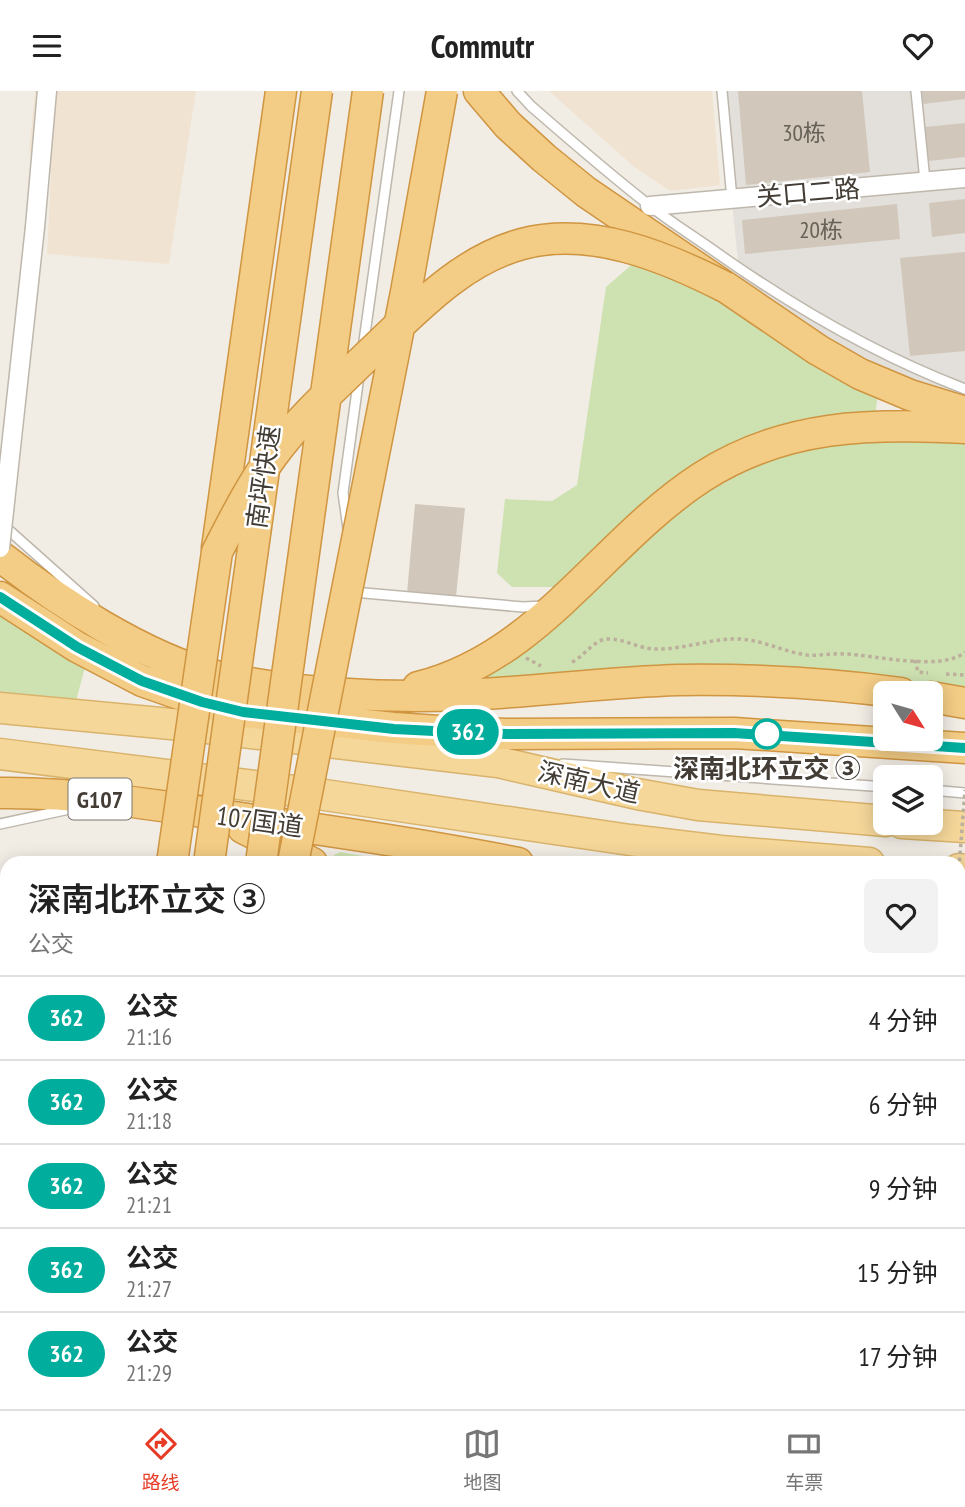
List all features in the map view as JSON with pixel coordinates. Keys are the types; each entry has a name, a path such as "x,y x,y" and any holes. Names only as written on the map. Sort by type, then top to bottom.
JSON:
{"highway":[{"path":"173,856 281,91"},
{"name":"南坪快速","path":"210,856 317,91"},
{"name":"南坪快速","path":"262,856 368,91"},
{"path":"294,856 406,292 442,91"},
{"path":"479,91 508,125 586,192 818,350 859,374 910,395 965,412"},
{"path":"217,552 240,507 273,455 313,408 436,292 483,259 522,244 560,239 603,242 645,251 680,264 725,288"},
{"path":"378,695 424,685 487,659 569,597 670,501 739,456 785,440 829,430 872,425 965,428"},
{"path":"0,556 60,600 143,647 187,667 216,676 378,695 463,695 678,680 873,685"},
{"path":"0,597 77,647 142,681 212,705 261,715 394,729 454,732 746,733 965,748"},
{"path":"943,696 965,703"},
{"path":"182,725 261,715"},
{"name":"107国道","path":"0,793 75,796 155,805 388,839 481,856"},
{"path":"200,812 242,828 298,856"}],"main road":[{"name":"深南大道","path":"0,708 182,725 498,762 698,805 873,820"},
{"name":"深南大道","path":"0,754 318,794 539,828 783,856"},
{"path":"943,826 965,827"}],"street":[{"path":"0,548 47,91"},
{"name":"关口二路","path":"650,206 965,178"}],"lane":[{"path":"337,692 353,592 355,560 344,505 344,481 399,91"},
{"path":"517,91 531,106 650,206 733,264 825,323 920,371 965,389"},
{"path":"722,91 732,199"},
{"path":"916,91 925,181"},
{"path":"0,522 111,622 143,647"},
{"path":"353,592 523,607 542,606 569,597"},
{"path":"498,762 596,765 873,786"},
{"path":"943,790 965,791"},
{"path":"0,824 79,807 155,805"},
{"path":"539,828 646,853"}],"path":[{"path":"568,663 602,641 617,640 653,649 677,649 710,641 739,639 763,642 786,651 810,655 841,653 915,660 958,658 965,652"},
{"path":"509,644 541,667 550,667"},
{"path":"915,660 917,681"},
{"path":"960,856 965,791"}],"shaded area":[{"path":"35,91 196,91 169,264 47,254 51,174 29,153"},
{"path":"549,91 712,91 720,185 670,191 633,166"},
{"path":"721,91 965,91 965,404 935,398 837,345 740,282"}],"green space":[{"path":"637,260 681,274 878,394 875,416 776,429 710,455 674,482 555,587 512,587 497,573 505,499 552,501 577,485 606,287"},
{"path":"965,438 965,693 943,689 943,681 873,681 873,684 460,684 611,575 673,516 706,493 764,461 827,441"},
{"path":"0,614 85,667 76,701 0,694"},
{"path":"340,852 363,856 334,856"}],"building":[{"path":"738,91 862,91 870,172 746,185"},
{"path":"922,91 965,91 965,99 923,104"},
{"path":"965,123 965,157 929,161 925,127"},
{"path":"965,199 965,233 932,237 929,203"},
{"path":"897,204 900,239 745,254 742,220"},
{"path":"965,252 965,351 910,356 900,258"},
{"path":"415,504 465,508 456,597 407,593"}],"bus line":[{"name":"362","path":"0,597 77,647 142,681 222,708 261,715 394,729 454,732 781,734 965,748"}],"place":[{"name":"深南北环立交 ③","path":"767,734"}]}
